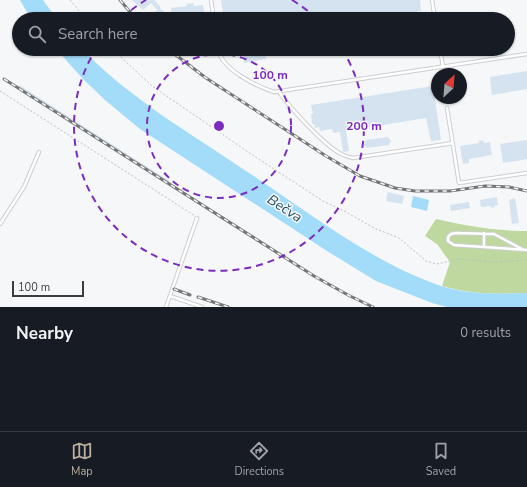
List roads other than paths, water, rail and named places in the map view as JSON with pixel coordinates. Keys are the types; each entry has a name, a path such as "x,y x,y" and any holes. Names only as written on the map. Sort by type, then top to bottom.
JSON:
{"lane":[{"path":"211,0 213,12"},
{"path":"432,0 434,12"},
{"path":"515,56 527,54"},
{"path":"220,56 221,59 241,75 265,89 274,92 514,56"},
{"path":"441,56 442,67"},
{"path":"279,92 285,101 321,138 336,151 347,157 353,158 452,143"},
{"path":"446,108 460,183 527,173"},
{"path":"0,224 24,187 39,152"},
{"path":"166,307 197,218"},
{"path":"522,249 498,236 484,233 455,233 449,235 448,239 449,242 454,245 527,250"},
{"path":"484,233 484,247"},
{"path":"170,296 202,307"}],"water":[{"path":"20,0 43,0 52,12 27,12"},
{"name":"Bečva","path":"62,56 89,56 100,67 161,114 338,233 385,261 410,274 446,288 469,292 527,293 527,307 447,307 432,303 376,281 327,251 140,129 105,100"},
{"path":"413,196 429,200 427,211 411,207"}],"railway":[{"path":"120,0 130,12"},
{"path":"177,56 206,78 326,156 360,176 395,188 415,191 450,191 485,186 509,187 527,191"},
{"path":"4,79 314,276 373,307"},
{"path":"174,289 190,295"},
{"path":"198,297 228,307"}]}
